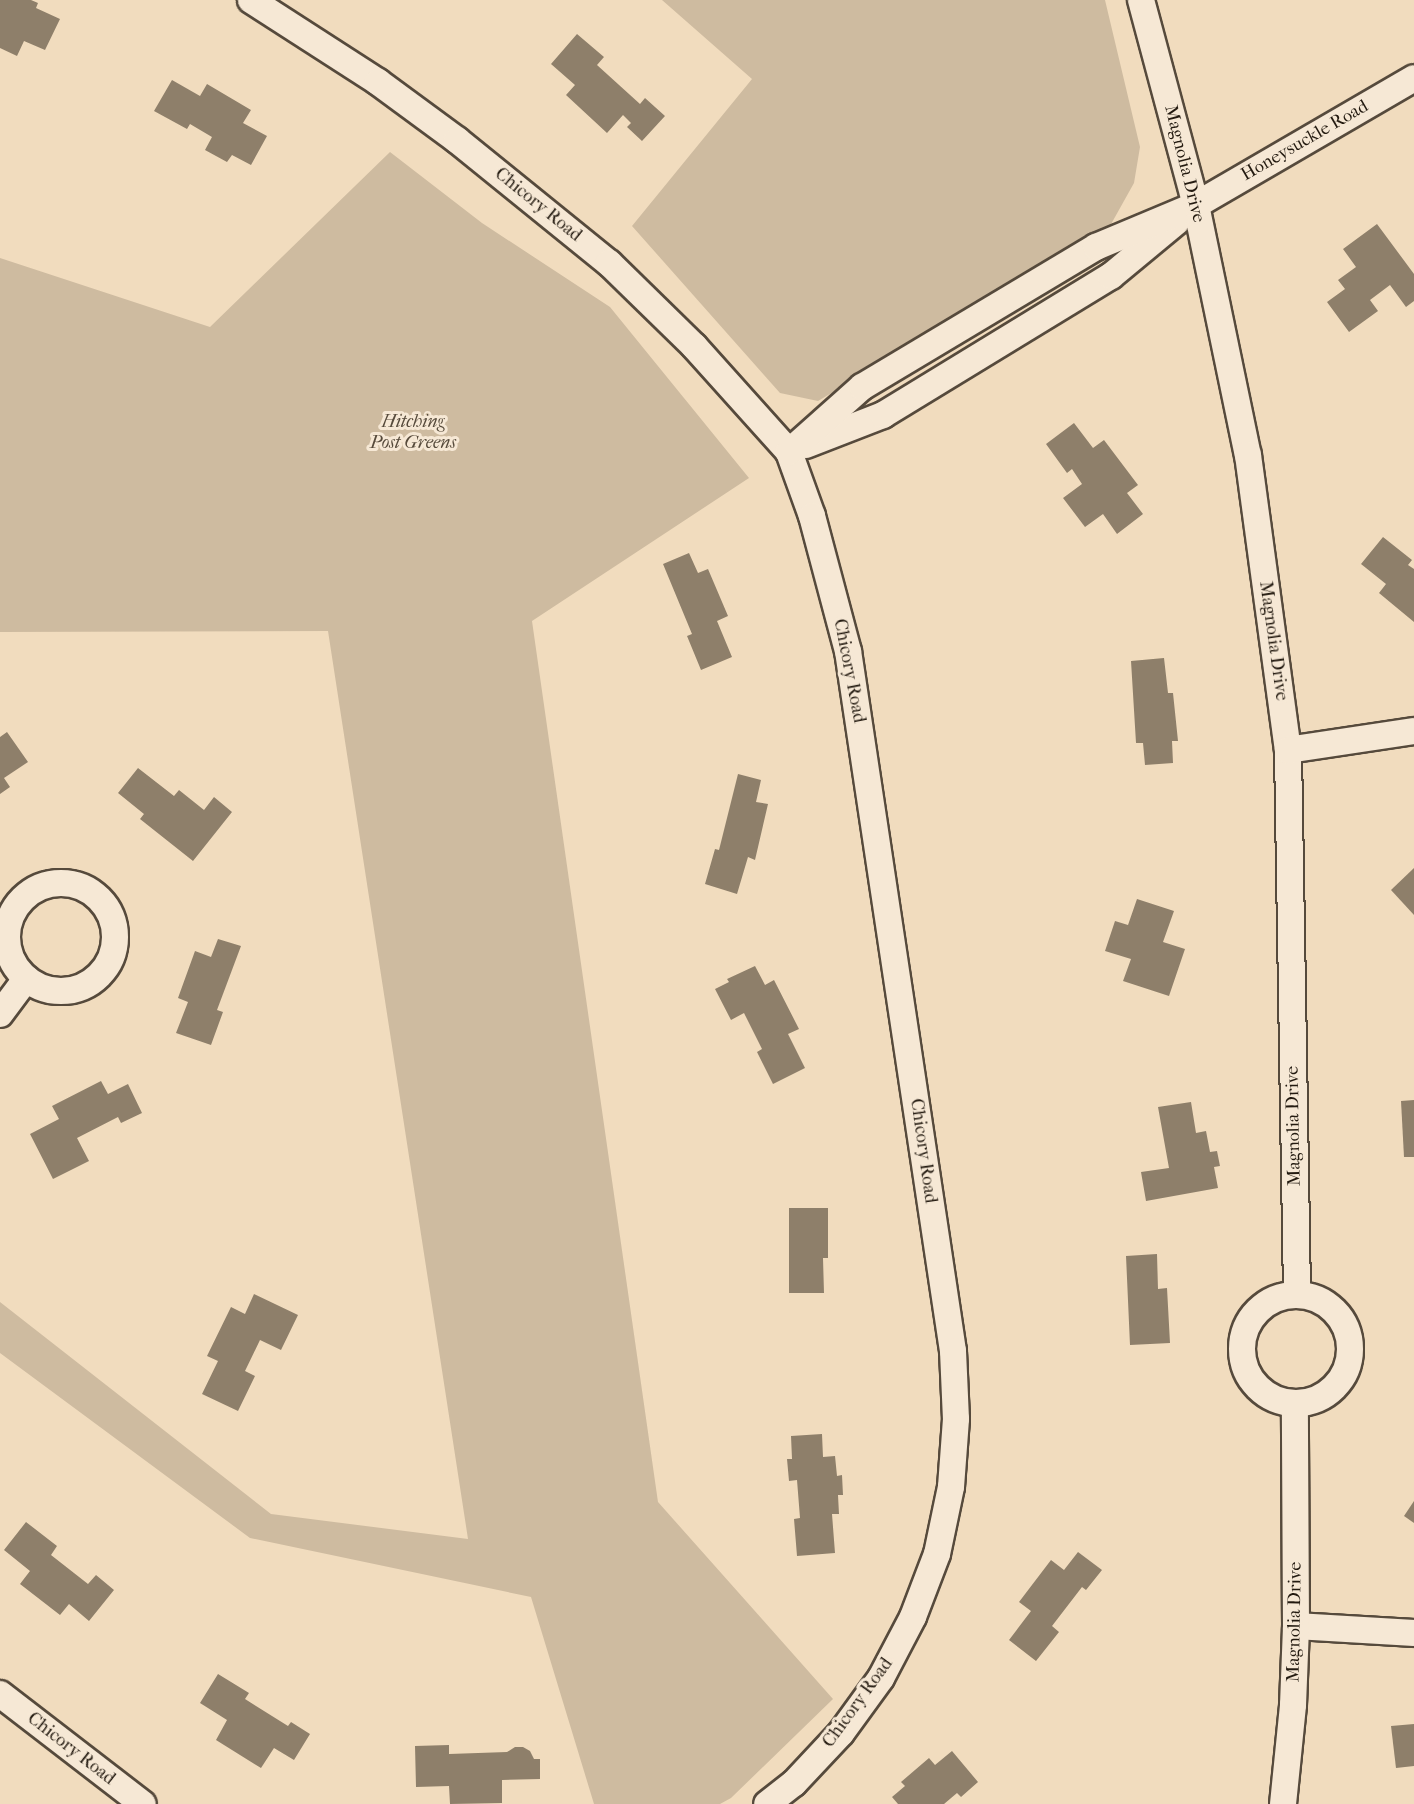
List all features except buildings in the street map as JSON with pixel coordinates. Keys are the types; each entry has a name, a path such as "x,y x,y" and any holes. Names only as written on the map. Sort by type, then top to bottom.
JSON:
{"street":[{"name":"Chicory Road","path":"251,0 387,89 457,140 609,263 694,346 789,452 812,516 848,651 952,1351 956,1419 951,1487 937,1554 913,1617 881,1678 841,1733 794,1783 767,1804"},
{"name":"Magnolia Drive","path":"1141,0 1196,205 1248,455 1288,750 1297,1295"},
{"name":"Honeysuckle Road","path":"1196,205 1414,78"},
{"path":"789,452 883,415 1111,276 1196,205"},
{"path":"789,452 862,387 1096,247 1196,205"},
{"path":"1288,750 1414,731"},
{"path":"52,883 77,885 99,899 110,916 115,936 109,962 101,974 79,989 65,991 51,991 26,979 11,960 6,935 8,923 20,901 40,887 52,883"},
{"path":"0,1014 26,979"},
{"path":"1297,1295 1309,1296 1329,1306 1344,1323 1350,1345 1348,1367 1336,1387 1317,1400 1295,1404 1273,1399 1254,1385 1243,1365 1241,1342 1249,1321 1264,1305 1275,1299 1297,1295"},
{"name":"Magnolia Drive","path":"1283,1804 1293,1705 1296,1626 1295,1404"},
{"path":"1296,1626 1414,1634"},
{"name":"Chicory Road","path":"0,1694 143,1804"}],"green space":[{"path":"662,0 1105,0 1140,147 1134,183 1110,226 818,401 780,393 632,226 752,79"},
{"name":"Hitching Post Greens","path":"390,152 482,223 610,307 749,478 532,621 658,1502 833,1699 731,1798 720,1804 594,1804 531,1597 250,1538 0,1353 0,1302 271,1514 468,1539 328,631 0,632 0,258 210,327"}]}
